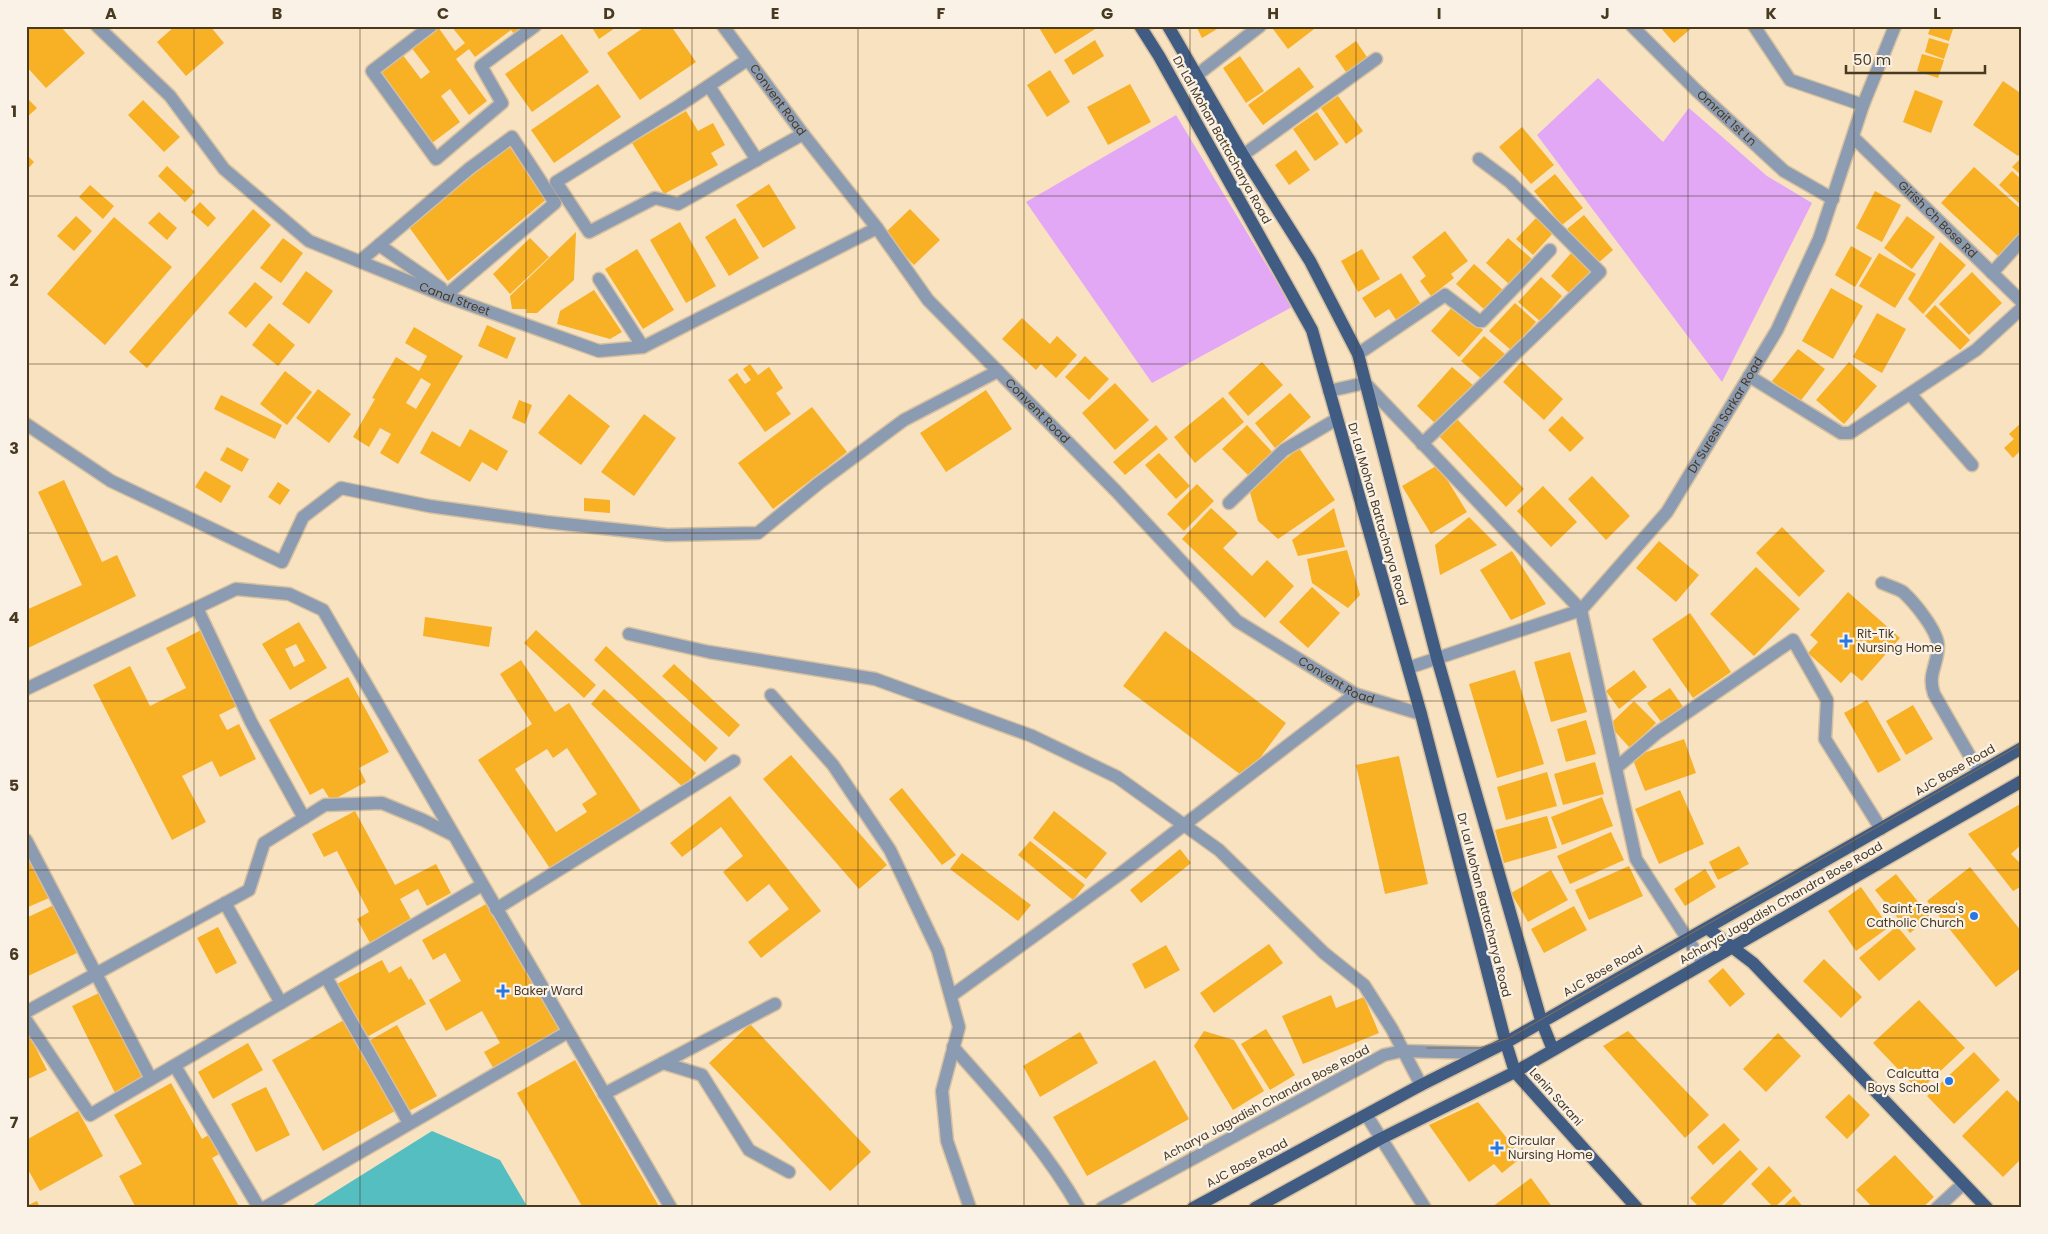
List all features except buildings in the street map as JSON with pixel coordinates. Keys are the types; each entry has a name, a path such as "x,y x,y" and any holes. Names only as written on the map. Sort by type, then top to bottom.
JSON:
{"main road":[{"name":"Dr Lal Mohan Battacharya Road","path":"1140,26 1159,56 1312,330 1421,714 1506,1042"},
{"name":"Dr Lal Mohan Battacharya Road","path":"1168,26 1243,155 1310,261 1358,354 1437,658 1541,1022"},
{"name":"AJC Bose Road","path":"1193,1208 1367,1116 1421,1085 1506,1042 2022,748"},
{"name":"Acharya Jagadish Chandra Bose Road","path":"1255,1208 1380,1139 1515,1072 2022,781"},
{"path":"1707,928 1753,963 1987,1208"},
{"path":"1541,1022 1553,1050"},
{"name":"Lenin Sarani","path":"1506,1042 1515,1072 1637,1208"}],"street":[{"name":"Canal Street","path":"97,26 170,96 224,169 309,241 599,351 643,347 877,228"},
{"path":"431,26 372,71 436,159 502,103 481,66 535,26"},
{"name":"Convent Road","path":"723,26 802,134 877,228 928,300 1116,491 1237,621 1355,694 1421,714"},
{"path":"1197,75 1260,26"},
{"name":"Omrait 1st Ln","path":"1632,26 1696,90 1784,170 1832,199"},
{"path":"1754,26 1790,80 1863,105"},
{"name":"Dr Suresh Sarkar Road","path":"1581,610 1667,512 1777,330 1819,240 1863,105 1895,26"},
{"path":"1243,155 1376,59"},
{"path":"747,60 556,182 590,232 655,198 678,204 802,134"},
{"path":"709,86 757,160"},
{"path":"360,261 470,168 512,137 555,203 446,294 379,245"},
{"name":"Girish Ch Bose Rd","path":"1852,137 2022,302"},
{"path":"1422,444 1600,272 1510,182 1479,159"},
{"path":"1992,273 2022,240"},
{"path":"1358,354 1445,295 1478,321 1482,321 1550,250"},
{"path":"599,279 643,347"},
{"path":"1748,376 1841,433 1850,434 1976,350 2022,308"},
{"path":"26,424 111,480 282,562 303,517 341,488 429,506 546,522 667,535 758,534 819,483 904,420 998,371"},
{"path":"1329,391 1365,383 1581,610 1636,859 1703,963"},
{"path":"1911,395 1972,465"},
{"path":"1229,503 1284,450 1311,432 1337,419"},
{"path":"1882,583 1902,591 1921,612 1938,639 1938,654 1930,682 1934,694 1979,772"},
{"path":"26,689 236,589 289,594 323,610 671,1208"},
{"path":"197,608 251,722 304,818"},
{"path":"1408,668 1581,610"},
{"path":"629,634 709,652 875,679 1032,736 1117,777 1220,850 1324,953 1364,985 1392,1029 1421,1085"},
{"path":"1616,768 1657,733 1793,640 1827,700 1826,739 1880,828"},
{"path":"950,996 1185,825 1355,694"},
{"path":"771,695 833,765 890,850 938,951 959,1027 942,1091 946,1141 970,1208"},
{"path":"496,909 734,761"},
{"path":"26,1012 249,890 264,843 325,805 382,803 453,836"},
{"path":"26,840 151,1079"},
{"path":"26,1020 90,1115 482,885"},
{"path":"225,903 281,1003"},
{"path":"326,977 409,1123"},
{"path":"604,1094 775,1004"},
{"path":"264,1208 568,1032"},
{"path":"953,1047 1017,1120 1068,1189 1079,1208"},
{"name":"Acharya Jagadish Chandra Bose Road","path":"1102,1208 1384,1055 1402,1051 1482,1053"},
{"path":"663,1063 702,1075 749,1150 789,1172"},
{"path":"175,1066 259,1208"},
{"path":"1367,1116 1424,1208"},
{"path":"1937,1208 1963,1184"}],"shaded area":[{"path":"1598,78 1663,142 1689,108 1767,176 1812,203 1722,382 1537,135"},
{"path":"1176,115 1292,307 1152,383 1026,202"}],"water":[{"path":"432,1131 500,1160 528,1208 309,1208"}],"tram line":[{"path":"1427,1048 1479,1048 1509,1038 2022,744"}],"place":[{"name":"Rit-Tik Nursing Home","path":"1846,641"},
{"name":"Saint Teresa's Catholic Church","path":"1974,916"},
{"name":"Baker Ward","path":"503,991"},
{"name":"Calcutta Boys School","path":"1949,1081"},
{"name":"Circular Nursing Home","path":"1497,1148"}]}
